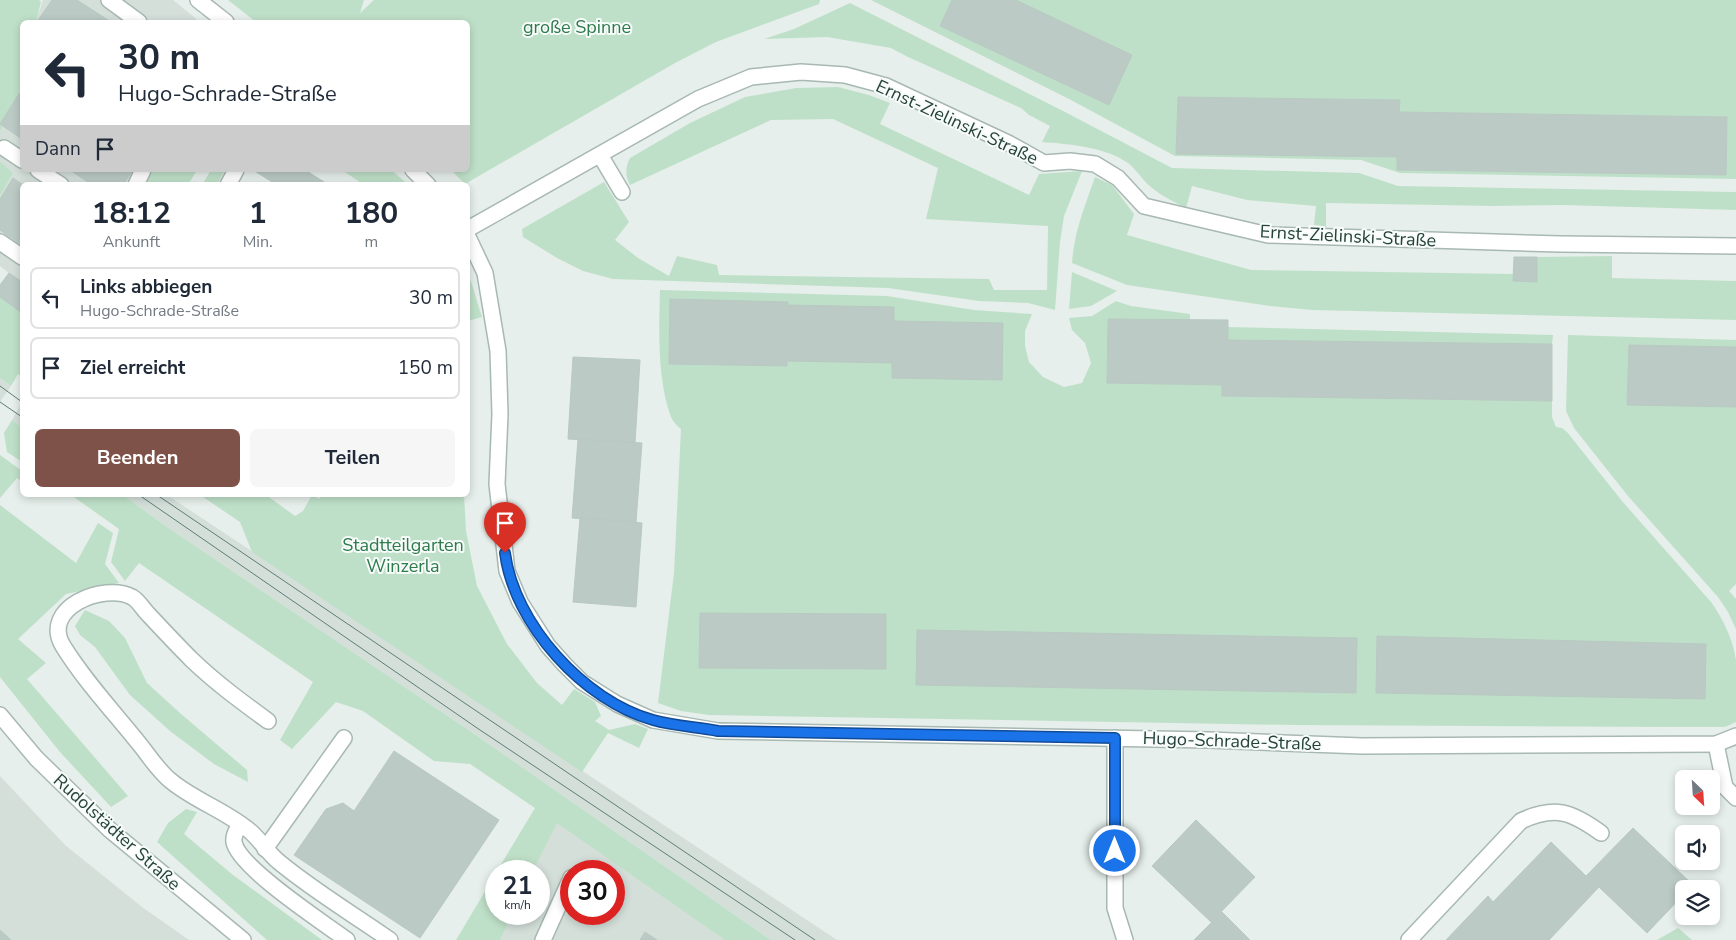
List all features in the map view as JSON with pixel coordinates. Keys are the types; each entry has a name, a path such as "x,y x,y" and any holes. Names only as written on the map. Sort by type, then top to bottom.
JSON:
{"street":[{"path":"109,0 136,20"},
{"path":"198,0 223,20"},
{"name":"Ernst-Zielinski-Straße","path":"470,228 698,99 751,77 801,72 845,75 886,86 1010,144 1044,163 1070,161 1095,164 1118,178 1144,206 1268,235 1560,244 1736,246"},
{"path":"4,148 20,159"},
{"path":"600,155 622,192"},
{"path":"41,172 56,182"},
{"path":"415,172 425,182"},
{"name":"Hugo-Schrade-Straße","path":"470,240 485,273 498,351 500,414 497,484 507,571 520,602 534,627 564,666 582,682 617,704 653,720 718,731 1115,738 1362,746 1716,744 1736,736"},
{"path":"0,242 20,256"},
{"path":"268,721 234,697 193,661 133,597 118,593 90,596 76,602 62,618 59,636 62,645 89,682 170,781 250,831 265,849 300,878 390,940"},
{"name":"Rudolstädter Straße","path":"0,715 36,758 110,830 243,940"},
{"path":"265,849 344,738"},
{"path":"1115,738 1115,908 1125,940"},
{"path":"1716,744 1725,787 1736,798"},
{"path":"1409,940 1521,821 1538,813 1556,811 1583,820 1601,833"},
{"path":"240,824 235,834 234,842 239,854 246,862 260,876 347,940"},
{"path":"543,940 560,902"}],"shaded area":[{"path":"43,0 173,0 198,20 37,20"},
{"path":"20,90 20,172 151,172 147,182 20,182 20,312 0,297 0,285 9,273 0,266 0,196 13,173 0,161 0,132"},
{"path":"0,378 11,386 0,402"},
{"path":"20,406 20,426 12,420"},
{"path":"126,497 170,497 837,940 771,940 470,731 170,529"},
{"path":"0,776 65,845 142,907 189,940 0,940"},
{"path":"557,822 611,860 560,860 560,925 625,925 625,869 726,940 500,940 508,925 550,925 550,860 538,860"}],"green space":[{"path":"0,0 39,0 41,2 36,20 20,20 20,90 0,132"},
{"name":"große Spinne","path":"228,0 364,0 360,13 374,0 820,0 819,4 716,42 675,63 468,182 463,182 453,172 470,172 470,20 253,20"},
{"path":"871,0 952,0 940,26 1109,105 1132,55 1016,0 1736,0 1736,179 1400,173 1361,160 1175,156 1071,100","holes":["1178,97 1399,100 1399,112 1727,117 1726,175 1397,170 1397,157 1176,153"]},
{"path":"850,3 1172,168 1359,173 1398,186 1736,192 1736,210 1563,205 1492,206 1326,203 1326,227 1314,225 1316,206 1247,200 1192,186 1186,208 1156,191 1128,163 1119,158 1109,153 1086,147 1042,142 1050,126 1029,115 1021,108 891,48 827,37 764,39 794,29"},
{"path":"838,87 890,103 880,124 1029,195 1039,174 1082,171 1064,216 1060,242 1055,310 1028,303 979,301 888,288 613,279 583,271 557,258 523,237 522,229 604,182 629,222 615,240 638,258 669,276 677,256 717,265 719,275 989,279 994,290 1047,290 1048,226 926,219 938,168 833,119 771,120 630,185 626,172 630,158 690,123 745,97 796,88"},
{"path":"0,161 13,173 0,196"},
{"path":"151,172 196,172 190,182 147,182"},
{"path":"210,172 224,172 219,182 204,182"},
{"path":"345,172 393,172 405,182 360,182"},
{"path":"1095,177 1112,185 1134,214 1127,235 1251,270 1513,274 1514,281 1536,282 1537,257 1612,256 1612,278 1736,281 1736,320 1312,310 1270,306 1127,285 1072,263 1078,230"},
{"path":"1072,272 1117,291 1091,306 1069,309"},
{"path":"470,278 482,317 470,320"},
{"path":"660,290 887,296 974,310 1032,314 1025,331 1025,346 1029,362 1043,377 1064,387 1082,383 1091,363 1085,343 1072,330 1069,318 1092,316 1116,301 1131,306 1190,314 1190,320 1108,319 1107,383 1222,385 1222,396 1552,401 1552,417 1556,427 1562,428 1567,432 1622,501 1711,602 1720,615 1735,652 1736,722 1725,727 1293,725 709,715 681,711 658,703 674,573 681,429 671,417 663,387 660,354"},
{"path":"0,297 20,312 20,376 18,374 11,386 0,378"},
{"path":"1228,327 1553,335 1552,344 1228,340"},
{"path":"1568,335 1736,340 1736,584 1729,591 1736,599 1736,629 1718,597 1628,496 1574,428 1566,411"},
{"path":"12,420 20,426 20,461 7,452 4,433"},
{"path":"0,455 20,470 20,480 17,478 0,498"},
{"path":"74,497 126,497 170,529 470,731 771,940 725,940 625,870 625,860 610,860 557,823 538,860 504,860 535,808 470,764 434,761 363,711 336,702 292,749 280,740 313,682 139,563 125,581 111,562 119,529"},
{"name":"Stadtteilgarten Winzerla","path":"203,497 269,497 295,516 303,511 311,497 319,499 320,497 464,497 466,531 477,586 507,644 537,683 562,705 574,689 595,702 601,716 595,721 609,730 635,724 648,729 639,748 608,733 582,772 252,552 240,522"},
{"path":"0,505 76,563 98,523 113,533 105,564 119,583 66,594 18,639 46,663 27,679 128,796 111,807 60,752 0,677"},
{"path":"85,610 109,621 125,638 147,683 247,770 248,782 214,764 170,731 130,695 95,647 80,635 75,626"},
{"path":"186,809 197,812 184,834 233,875 322,940 267,940 157,842 168,823"},
{"path":"485,891 485,925 508,925 500,940 456,940"},
{"path":"1678,928 1692,940 1657,940"}],"building":[{"path":"52,0 77,0 108,20 38,20"},
{"path":"952,0 1016,0 1132,55 1109,105 940,26"},
{"path":"20,92 20,138 0,124"},
{"path":"1178,97 1400,100 1399,112 1727,117 1726,175 1397,170 1397,157 1176,154"},
{"path":"73,172 132,172 125,182 88,182"},
{"path":"256,172 308,172 324,182 272,182"},
{"path":"13,178 20,183 20,244 0,230 0,199"},
{"path":"1514,257 1537,257 1537,282 1513,281"},
{"path":"9,273 20,281 20,312 0,297 0,285"},
{"path":"670,299 788,302 788,305 894,307 894,321 1003,323 1002,380 892,378 892,363 787,361 787,366 669,364"},
{"path":"1108,319 1228,320 1228,340 1552,344 1552,401 1222,396 1222,385 1107,383"},
{"path":"1629,345 1736,347 1736,407 1627,405"},
{"path":"573,357 640,360 635,443 568,439"},
{"path":"578,439 642,443 636,522 572,518"},
{"path":"580,518 642,523 636,607 573,602"},
{"path":"700,613 886,614 886,669 699,668"},
{"path":"917,630 1357,638 1356,693 916,685"},
{"path":"1377,636 1706,644 1705,699 1376,693"},
{"path":"394,751 499,820 420,938 294,855 326,809 343,803 354,811"},
{"path":"1196,820 1255,877 1211,922 1152,866"},
{"path":"1633,828 1675,870 1688,880 1675,880 1675,903 1647,933 1599,887 1549,940 1446,940 1488,896 1493,902 1551,842 1586,876"},
{"path":"1222,912 1250,940 1194,940"},
{"path":"0,930 11,940 0,940"},
{"path":"645,932 657,940 640,940"}],"tram line":[{"path":"0,386 20,401"},
{"path":"0,402 20,416"},
{"path":"142,497 480,730 795,940"},
{"path":"160,497 815,940"}],"route":[{"path":"505,553 507,571 520,602 534,627 564,666 582,682 617,704 653,720 718,731 1115,738 1115,851"}]}
